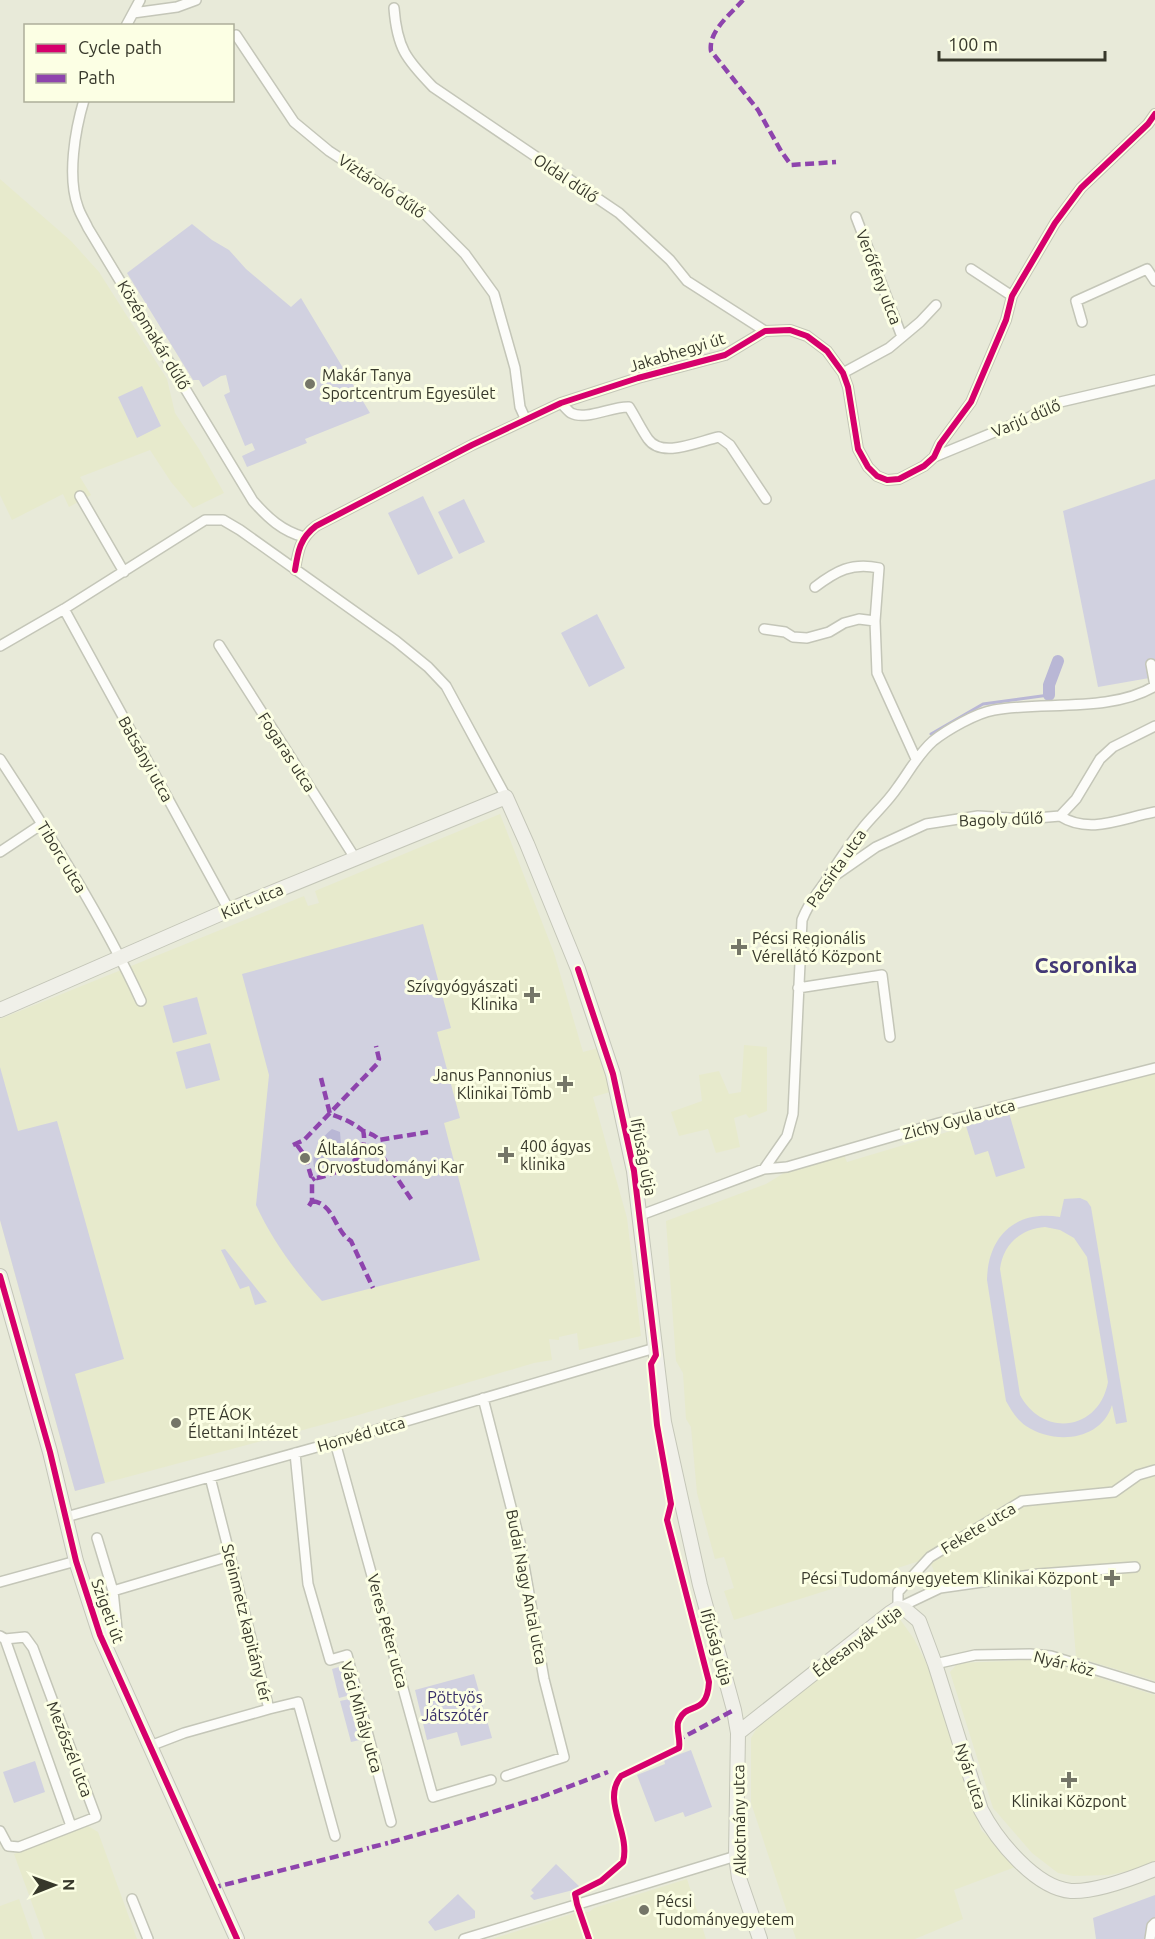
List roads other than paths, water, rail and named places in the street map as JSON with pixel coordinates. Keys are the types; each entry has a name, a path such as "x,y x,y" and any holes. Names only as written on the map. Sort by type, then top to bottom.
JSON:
{"street":[{"path":"127,24 140,0"},
{"path":"133,13 177,7 196,0"},
{"name":"Oldal dűlő","path":"394,8 396,30 401,46 412,65 434,87 619,213 670,260 687,280 765,331"},
{"name":"Víztároló dűlő","path":"236,35 294,122 329,151 424,213 465,254 490,285 512,356 520,407 525,418"},
{"name":"Középmakár dűlő","path":"84,102 77,128 72,180 77,206 88,228 253,501 273,522 293,534 304,537"},
{"path":"765,331 790,330 807,336 827,351 843,373 852,402 858,449 877,476 887,480 899,479 924,466 934,457 940,444 971,402 1006,321 1012,296 1055,224 1081,188 1148,124 1155,114"},
{"name":"Verőfény utca","path":"856,217 902,337"},
{"path":"971,269 1012,296"},
{"path":"1082,322 1076,301 1147,269 1155,281"},
{"path":"843,373 890,348 936,305"},
{"name":"Jakabhegyi út","path":"304,537 316,526 525,418 561,402 638,378 725,355 765,331"},
{"name":"Varjú dűlő","path":"934,457 1056,403 1155,380"},
{"path":"561,402 570,413 580,416 618,406 629,407 649,441 658,448 672,449 718,436 730,445 766,499"},
{"path":"80,496 124,572"},
{"path":"0,646 64,609 205,520 223,520 396,641 438,676 446,686 506,796"},
{"path":"295,570 298,549 304,537"},
{"path":"815,587 835,572 863,565 879,568 875,621 877,673 916,759"},
{"name":"Batsányi utca","path":"64,609 229,910"},
{"path":"764,629 785,632 793,637 807,638 829,632 859,619 875,621"},
{"name":"Fogaras utca","path":"219,645 355,858"},
{"name":"Pacsirta utca","path":"764,1169 787,1136 793,1114 802,920 808,903 861,830 897,789 916,759 934,741 972,716 1011,707 1096,702 1141,694 1155,686 1151,664"},
{"name":"Bagoly dűlő","path":"825,882 876,847 926,824 978,816 1026,819 1060,816 1076,799 1100,759 1113,747 1155,726"},
{"name":"Tiborc utca","path":"0,759 42,824 121,957 141,1001"},
{"name":"Kürt utca","path":"0,1010 229,910 506,796"},
{"name":"Ifjúság útja","path":"506,796 578,969 613,1074 641,1215 664,1422 699,1585 732,1700 738,1733"},
{"path":"1060,816 1071,823 1095,826 1155,812"},
{"path":"0,852 42,824"},
{"path":"798,988 882,975 890,1037"},
{"name":"Zichy Gyula utca","path":"764,1169 787,1167 939,1123 1155,1068"},
{"path":"777,1152 787,1167"},
{"path":"641,1215 764,1169"},
{"name":"Szigeti út","path":"0,1276 33,1388 76,1561 100,1635 237,1939"},
{"name":"Honvéd utca","path":"66,1517 335,1442 655,1348"},
{"name":"Budai Nagy Antal utca","path":"483,1398 520,1542 544,1679 564,1758 506,1776"},
{"name":"Veres Péter utca","path":"335,1442 433,1797 491,1780"},
{"name":"Váci Mihály utca","path":"295,1453 308,1584 330,1660 348,1655 391,1822"},
{"name":"Fekete utca","path":"898,1608 898,1592 930,1557 1022,1501 1114,1492 1138,1475 1155,1470"},
{"name":"Steinmetz kapitány tér","path":"210,1477 269,1709 298,1702 335,1836"},
{"path":"98,1538 113,1592 117,1629 100,1635"},
{"path":"113,1592 230,1556"},
{"path":"0,1582 76,1561"},
{"name":"Édesanyák útja","path":"738,1733 898,1608 940,1588 1038,1574 1135,1567"},
{"name":"Nyár utca","path":"898,1608 906,1610 920,1621 981,1810 989,1827 1003,1845 1041,1878 1065,1890 1084,1890 1135,1877 1155,1869"},
{"path":"2,1637 71,1826"},
{"name":"Mezőszél utca","path":"0,1831 8,1846 19,1847 96,1817 33,1648 26,1637 2,1637"},
{"name":"Nyár köz","path":"935,1664 975,1655 1051,1656 1155,1688"},
{"path":"150,1746 184,1733 269,1709"},
{"name":"Alkotmány utca","path":"738,1733 736,1856 743,1895 760,1939"},
{"path":"465,1939 736,1856"},
{"path":"132,1899 148,1939"},
{"path":"1150,1939 1152,1926 1155,1923"}],"water":[{"path":"332,1129 340,1132 341,1145 326,1155 323,1168 314,1167 313,1161 318,1145"}],"waterway":[{"path":"1049,695 1049,685 1058,661"},
{"path":"931,734 983,704 1049,695"}],"place":[{"name":"Makár Tanya Sportcentrum Egyesület","path":"310,384"},
{"name":"Pécsi Regionális Vérellátó Központ","path":"739,947"},
{"name":"Szívgyógyászati Klinika","path":"532,995"},
{"name":"Janus Pannonius Klinikai Tömb","path":"565,1084"},
{"name":"400 ágyas klinika","path":"506,1155"},
{"name":"Általános Orvostudományi Kar","path":"305,1158"},
{"name":"PTE ÁOK Élettani Intézet","path":"176,1423"},
{"name":"Pécsi Tudományegyetem Klinikai Központ","path":"1112,1578"},
{"name":"Klinikai Központ","path":"1069,1780"},
{"name":"Pécsi Tudományegyetem","path":"644,1910"}],"district":[{"name":"Csoronika","path":"1086,965"}],"park label":[{"name":"Pöttyös Játszótér","path":"455,1706"}]}
